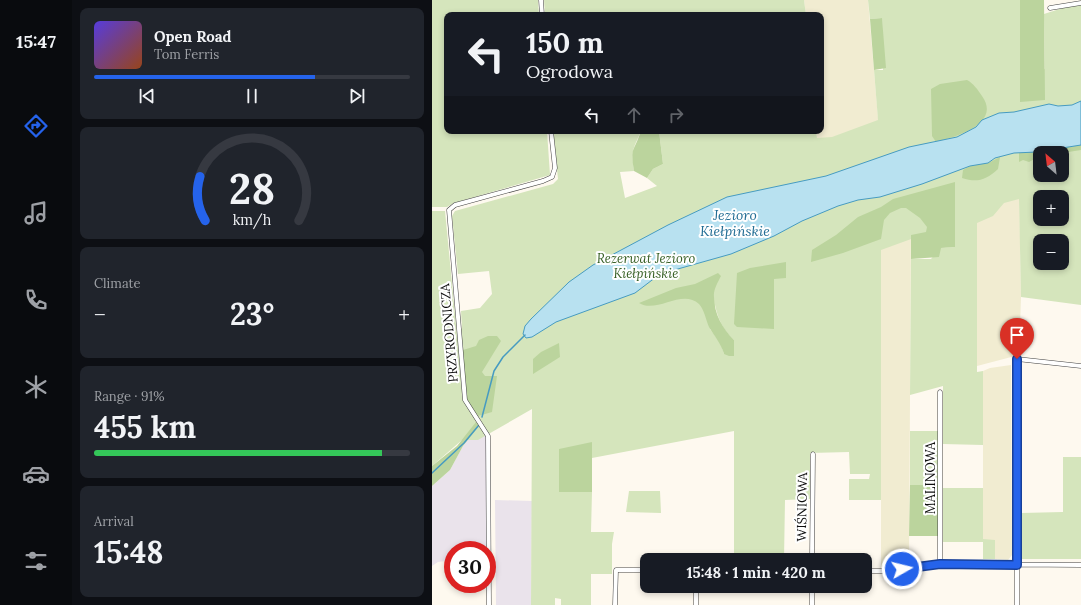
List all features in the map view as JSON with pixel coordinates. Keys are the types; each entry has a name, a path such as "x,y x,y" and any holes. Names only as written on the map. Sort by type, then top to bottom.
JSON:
{"street":[{"path":"541,0 542,12"},
{"path":"1050,8 1081,3"},
{"name":"PRZYRODNICZA","path":"490,605 488,436 465,400 448,210 455,205 543,181 552,177 555,168 552,134"},
{"path":"1017,605 1017,359 1081,366"},
{"name":"MALINOWA","path":"940,392 940,564"},
{"name":"WIŚNIOWA","path":"812,553 813,454"},
{"path":"872,571 889,571 940,564 1081,565"},
{"path":"615,605 616,570 640,570"},
{"path":"696,593 696,605"},
{"path":"812,593 812,605"}],"shaded area":[{"path":"804,0 868,0 879,130 819,159 816,134 824,134 824,12 806,12"},
{"path":"1019,180 1021,297 1019,355 977,366 977,190"},
{"path":"911,235 909,564 881,567 881,239"},
{"path":"1011,365 1012,555 1008,560 995,559 995,540 983,540 983,371 990,368"},
{"path":"479,426 487,436 487,541 444,541 444,561 438,562 432,566 432,486 450,470 463,446"},
{"path":"495,500 532,501 531,605 496,605"}],"green space":[{"path":"432,0 538,0 539,12 444,12 444,134 547,134 550,175 454,203 447,207 432,207"},
{"path":"544,0 804,0 806,12 545,12"},
{"name":"Rezerwat Jezioro Kiełpińskie","path":"868,0 1020,0 1020,72 1045,69 1044,14 1069,6 1081,5 1081,305 1021,297 1019,199 1004,203 993,216 977,223 977,372 983,371 983,445 943,444 943,386 910,395 911,259 931,259 940,248 955,247 955,223 881,250 881,500 849,500 849,479 869,479 870,474 850,474 849,452 810,453 810,499 785,500 784,553 734,553 734,431 592,458 592,442 559,492 592,492 591,532 614,532 612,544 612,574 591,574 591,605 561,605 561,599 555,598 555,605 531,605 532,409 478,440 462,440 432,466 432,211 445,211 457,335 462,328 461,311 480,308 492,294 489,271 458,274 452,216 455,211 553,184 558,179 553,134 640,134 633,150 634,171 620,172 625,198 657,186 647,178 653,169 663,164 659,134 816,134 817,138 832,137 878,120 874,70 883,70 882,18 870,19","holes":["715,305 718,315 727,332 734,340 724,354 721,344 710,329"]},
{"path":"1020,0 1044,0 1045,100 1020,102"},
{"path":"882,18 886,68 874,70 870,19"},
{"path":"967,80 982,96 987,106 986,114 981,122 974,128 954,137 936,142 932,136 931,89 940,84"},
{"path":"640,134 659,134 663,164 653,169 647,178 634,171 632,158 633,150"},
{"path":"1081,145 1081,150 1069,152 1069,147"},
{"path":"1033,151 1033,160 1029,162 1023,160 1019,162 1019,153"},
{"path":"1000,157 998,169 989,176 981,180 967,180 962,178 963,170 970,166 988,163"},
{"path":"955,182 955,247 941,248 939,257 911,259 911,235 926,232 927,227 920,218 906,208 901,208 890,213 884,220 881,239 843,253 811,262 812,250 836,235 858,217 881,207 893,199"},
{"path":"786,262 786,278 774,279 774,329 737,327 734,324 737,273 750,268"},
{"path":"718,273 721,276 714,292 714,303 720,321 734,340 734,356 724,354 709,327 701,306 692,300 677,300 654,306 646,306 639,303 676,288 695,284"},
{"path":"488,336 497,336 501,341 482,372 485,376 497,376 492,412 478,416 466,399 463,350 476,346 479,340"},
{"path":"559,343 560,357 533,374 533,359 541,352"},
{"path":"476,422 479,426 463,446 450,470 432,486 432,466 457,446"},
{"path":"910,431 939,431 939,485 910,485"},
{"path":"592,442 592,492 559,492 559,449"},
{"path":"1063,457 1081,457 1081,559 1021,559 1021,513 1063,512"},
{"path":"910,485 939,485 939,536 909,536"},
{"path":"943,488 983,488 983,539 995,540 995,559 983,559 983,542 943,542"},
{"path":"629,491 660,491 661,513 626,512"}],"water":[{"name":"Jezioro Kiełpińskie","path":"1081,101 1081,145 1069,147 1033,146 1033,152 1014,153 995,158 988,163 970,166 922,184 880,197 858,200 838,206 731,254 660,274 635,293 556,322 532,337 526,338 523,334 525,326 531,319 569,282 593,265 668,225 727,197 826,176 909,147 957,137 976,127 982,120 999,113 1014,112 1049,104 1058,106 1072,105"}],"waterway":[{"path":"482,417 494,371 503,357 525,335"},
{"path":"432,473 464,443 479,425"}],"route":[{"path":"902,569 940,564 1017,565 1017,359"}]}
